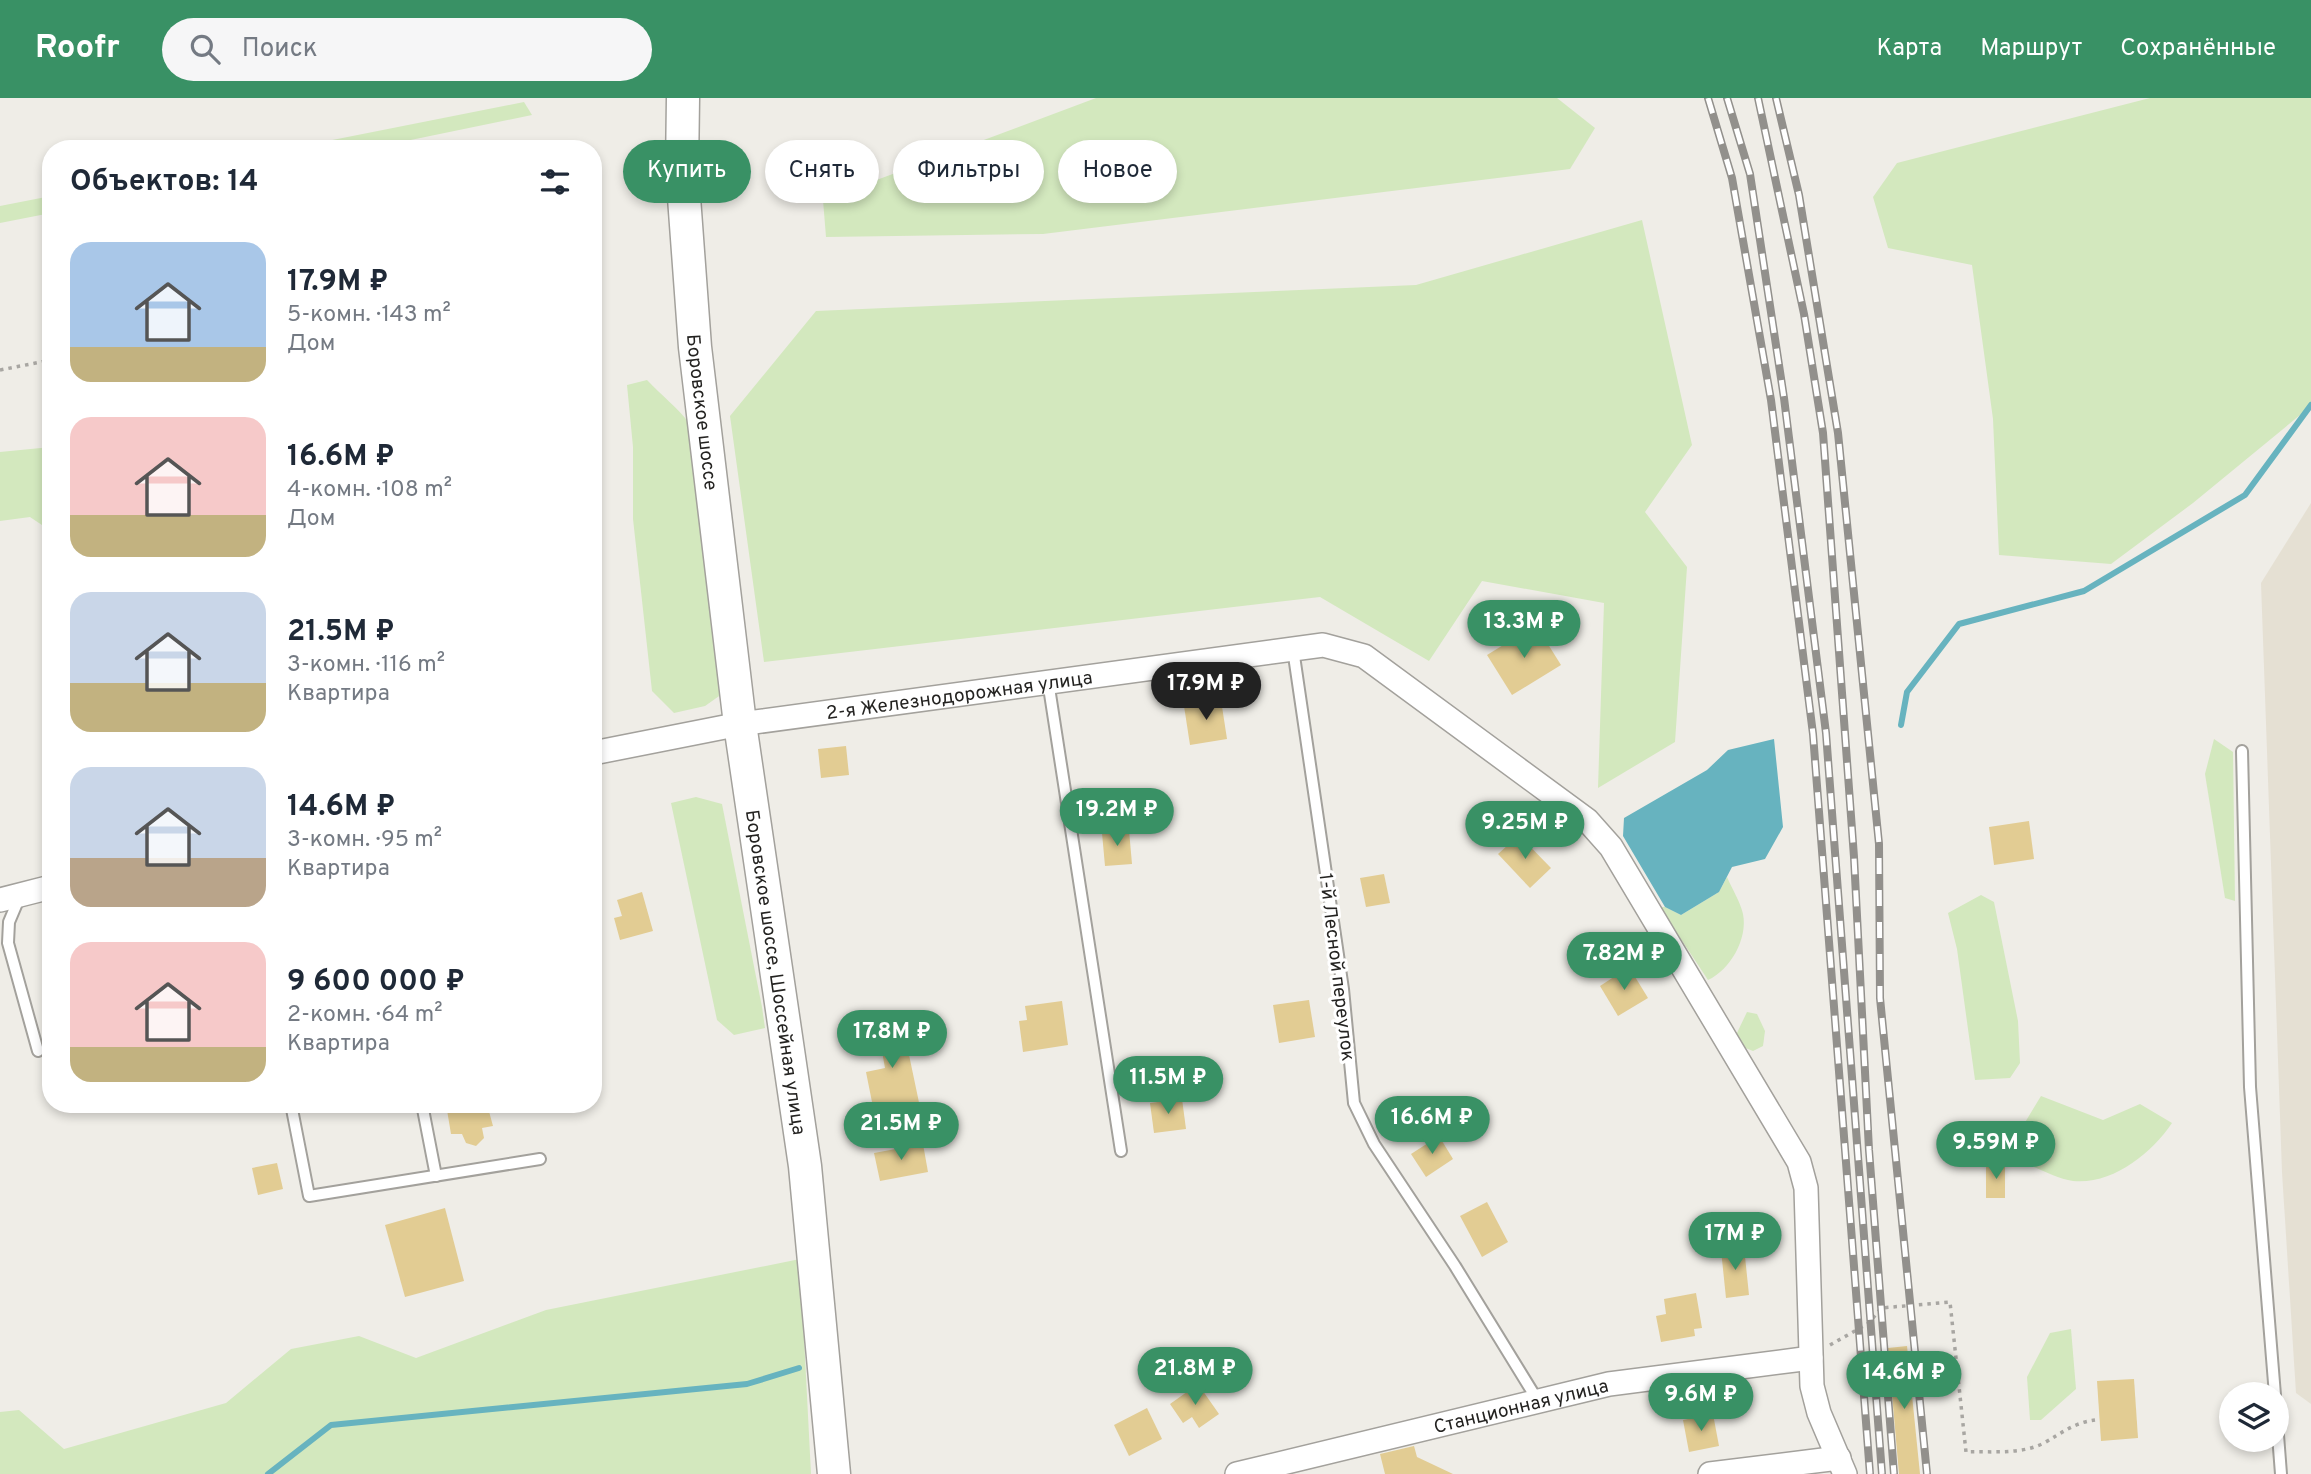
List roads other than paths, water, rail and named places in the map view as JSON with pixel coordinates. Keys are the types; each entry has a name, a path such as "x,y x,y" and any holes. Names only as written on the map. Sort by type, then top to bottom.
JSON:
{"main road":[{"name":"Боровское шоссе","path":"683,98 682,170 695,347 740,724"},
{"name":"Боровское шоссе, Шоссейная улица","path":"740,724 805,1166 834,1474"}],"street":[{"name":"2-я Железнодорожная улица","path":"602,751 740,724 1324,645 1371,660 1587,820 1611,847 1802,1169 1813,1343 1812,1386 1819,1413 1842,1466 1710,1474"},
{"path":"10,897 42,889"},
{"name":"Станционная улица","path":"1237,1474 1609,1384 1811,1358"}],"lane":[{"name":"1-й Лесной переулок","path":"1293,649 1350,1039 1354,1103 1363,1124 1539,1402"},
{"path":"1048,681 1121,1151"},
{"path":"2242,751 2250,1087 2274,1382"},
{"path":"10,897 8,943 38,1051"},
{"path":"293,1113 309,1196 540,1160"},
{"path":"424,1113 436,1176"},
{"path":"2279,1452 2281,1474"}],"water":[{"path":"1774,739 1783,827 1765,859 1732,867 1719,892 1681,915 1665,907 1623,836 1624,818 1707,770 1728,750"}],"waterway":[{"path":"1901,725 1907,692 1959,624 2084,591 2245,495 2311,405"},
{"path":"268,1474 331,1425 747,1384 799,1368"}],"railway":[{"path":"1708,98 1732,178 1771,400 1813,734 1870,1474"},
{"path":"1727,98 1750,174 1784,398 1826,733 1882,1474"},
{"path":"1758,98 1804,314 1823,433 1854,857 1869,1150 1894,1474"},
{"path":"1776,98 1799,195 1838,433 1879,844 1880,998 1927,1474"}]}
